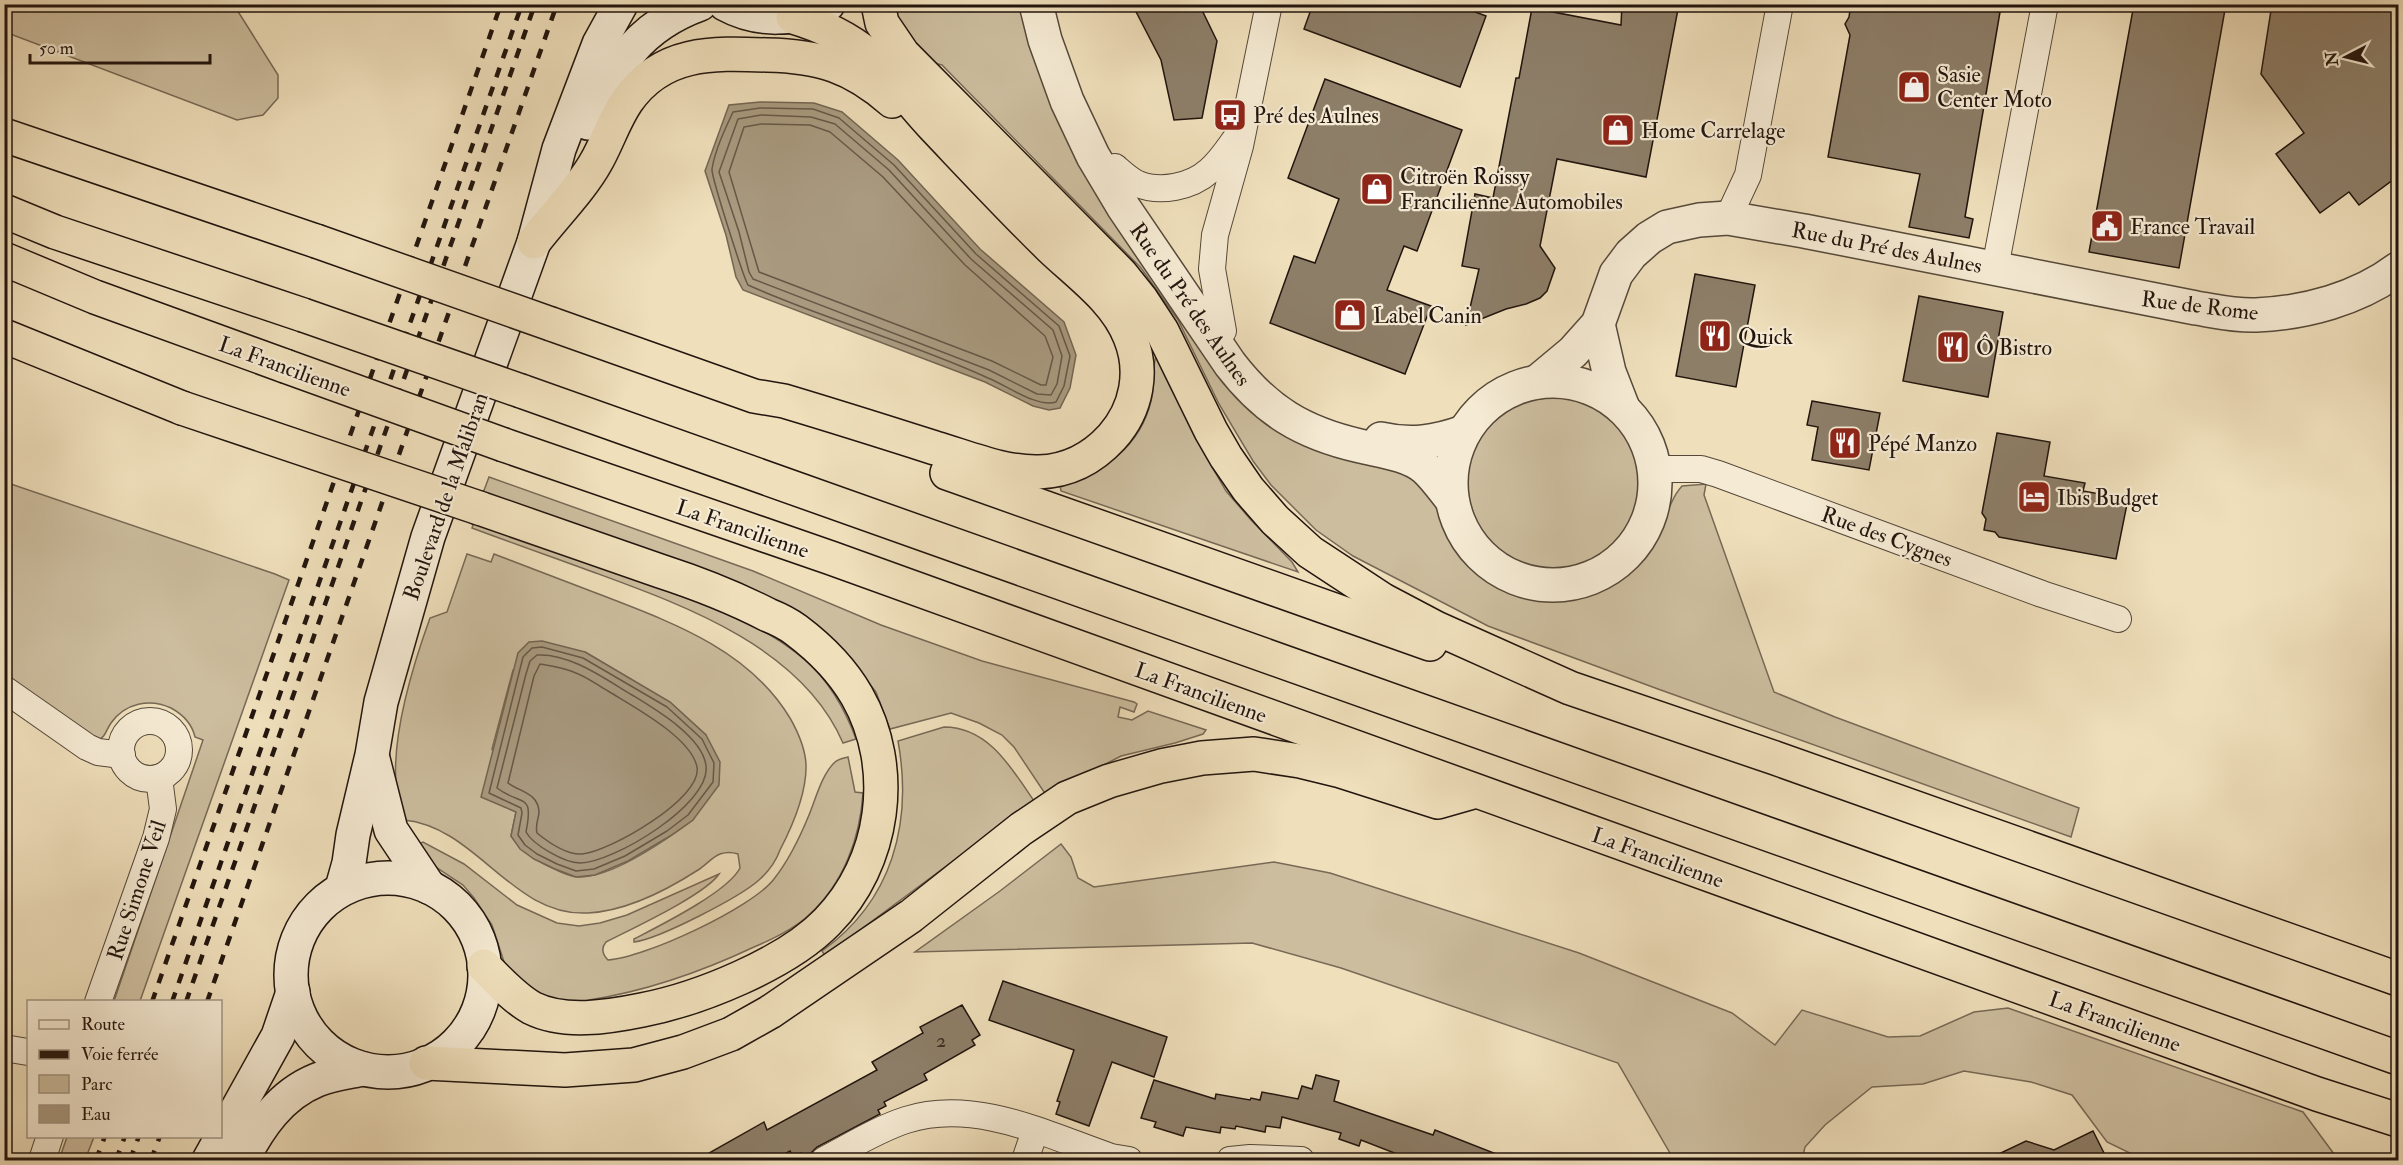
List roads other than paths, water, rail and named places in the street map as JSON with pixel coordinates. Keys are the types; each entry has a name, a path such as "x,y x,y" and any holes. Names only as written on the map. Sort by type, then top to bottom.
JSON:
{"highway":[{"path":"878,4 882,23 903,54 1105,258 1141,299 1175,356 1192,395 1226,457 1275,520 1310,552 1383,600 1436,628 1570,688"},
{"path":"4,135 316,241 754,396 784,401 982,462 1027,472 1054,471 1083,461 1101,448 1123,423 1133,402 1137,370 1130,337 1116,310 1049,246 918,110 894,79 868,55 836,34 794,17"},
{"path":"534,242 595,164 626,103 637,88 653,74 689,57 724,54 815,58 865,80 897,106 918,110"},
{"path":"4,211 55,232 521,391 2398,1058"},
{"name":"La Francilienne","path":"4,259 95,297 504,445 831,558 2296,1086 2398,1120"},
{"path":"4,336 182,408 700,584 747,603 793,627 822,651 857,695 868,720 878,754 881,789 877,830 861,876 845,900 826,923 799,945 770,962 687,999 657,1008 619,1015 560,1016 531,1007 484,966"},
{"path":"754,396 785,416 796,420 1518,675 1570,688 1786,762 2398,979"},
{"path":"426,1063 565,1070 634,1065 683,1052 731,1034 770,1012 911,916 1021,829 1067,798 1109,781 1161,766 1202,758 1254,754 1300,761 1341,771 1438,802 1477,791"}],"street":[{"name":"Boulevard de la Malibran","path":"534,242 559,149 599,44 621,4"},
{"name":"Boulevard de la Malibran","path":"342,888 372,754 383,692 428,537 534,242 598,101 622,61 653,27 670,16 700,4"},
{"path":"725,4 753,15 773,18 794,17 828,4"},
{"name":"Rue du Pré des Aulnes","path":"1036,4 1045,40 1067,101 1103,174 1230,364 1250,388 1287,418 1322,436 1408,458 1425,468 1452,500"},
{"name":"Rue du Pré des Aulnes","path":"1051,4 1069,72 1088,118 1115,166 1251,371 1291,407 1307,416 1348,431 1395,442 1439,441 1464,432"},
{"path":"1223,331 1215,291 1213,249 1220,214 1240,146 1269,4"},
{"path":"1728,218 1748,175 1780,4"},
{"name":"Rue du Pré des Aulnes","path":"1537,382 1573,352 1598,324 1616,274 1631,254 1667,226 1728,218 1995,268 2045,4"},
{"path":"1115,166 1125,176 1142,185 1167,188 1180,186 1210,171 1243,129"},
{"name":"Rue de Rome","path":"1995,268 2040,279 2196,308 2253,315 2297,311 2339,300 2380,283 2398,269"},
{"path":"1598,324 1609,372 1623,408"},
{"path":"1562,381 1603,393 1623,408 1637,423 1646,441 1654,469 1655,489 1652,509 1645,528 1622,559 1606,571 1588,579 1569,584 1549,585 1529,583 1510,576 1493,566 1478,553 1466,537 1458,519 1452,500 1453,465 1464,432 1485,407 1496,399 1508,391 1537,382 1562,381"},
{"name":"Rue des Cygnes","path":"1654,469 1701,470 1718,474 2042,594 2118,619"},
{"path":"4,689 87,747 98,752 122,755"},
{"path":"147,721 165,724 173,731 180,748 174,767 159,778 140,777 131,772 122,755 121,746 130,729 147,721"},
{"name":"Boulevard de la Malibran","path":"372,754 391,830 429,887"},
{"name":"Rue Simone Veil","path":"99,1000 156,838 162,808 159,778"},
{"path":"242,1161 256,1133 280,1104 316,1080 363,1069 395,1071 426,1063 453,1047 474,1019 483,992 484,966 481,948 465,916 453,903 429,887 415,882 393,878 363,880 342,888 319,906 305,924 297,941 293,957 293,992 298,1012 315,1040 335,1057 363,1069"},
{"path":"222,1137 278,1036 293,992"},
{"path":"4,1048 27,1052"},
{"path":"824,1161 873,1134 907,1119 939,1113 972,1113 1129,1161"},
{"path":"1025,1161 1035,1131"},
{"path":"42,1161 50,1138"},
{"path":"209,1161 222,1138"},
{"path":"1230,1161 1293,1158 1301,1161"}],"water":[{"path":"760,102 814,103 842,112 898,160 980,249 1064,322 1076,355 1070,388 1060,408 1049,410 1033,406 985,382 743,290 736,277 726,235 705,171 729,105"},
{"path":"542,641 585,652 670,702 706,735 720,762 719,785 693,820 628,861 595,875 576,877 534,859 520,849 511,836 516,812 481,797 518,653 529,642"}],"railway":[{"path":"153,1000 501,4"},
{"path":"173,1000 522,4"},
{"path":"187,1000 535,4"},
{"path":"208,1000 557,4"},
{"path":"96,1160 104,1138"},
{"path":"116,1160 124,1138"},
{"path":"130,1160 138,1138"},
{"path":"151,1160 159,1138"}],"place":[{"name":"Sasie Center Moto","path":"1914,87"},
{"name":"Pré des Aulnes","path":"1230,115"},
{"name":"Home Carrelage","path":"1618,130"},
{"name":"Citroën Roissy Francilienne Automobiles","path":"1377,189"},
{"name":"France Travail","path":"2107,226"},
{"name":"Label Canin","path":"1350,315"},
{"name":"Quick","path":"1715,336"},
{"name":"Ô Bistro","path":"1953,347"},
{"name":"Pépé Manzo","path":"1845,443"},
{"name":"Ibis Budget","path":"2034,497"}]}
